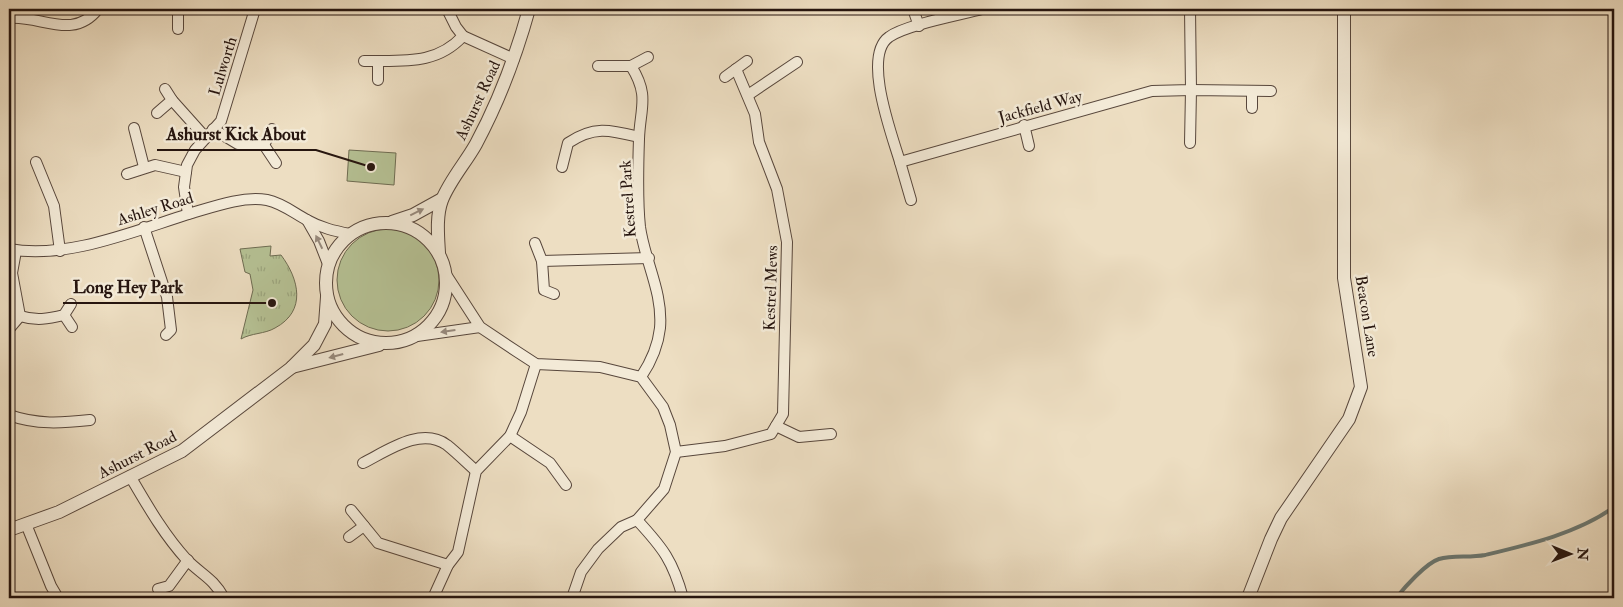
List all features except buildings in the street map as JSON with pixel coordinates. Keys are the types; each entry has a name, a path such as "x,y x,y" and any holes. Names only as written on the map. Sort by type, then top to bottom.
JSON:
{"street":[{"path":"10,15 70,26 90,18 98,9"},
{"path":"178,9 178,29"},
{"name":"Lulworth","path":"188,214 184,188 187,166 195,150 221,121 256,9"},
{"path":"447,9 463,36 514,58"},
{"name":"Ashurst Road","path":"439,253 438,222 442,199 462,168 496,103 514,58 529,9"},
{"path":"914,9 920,26"},
{"path":"911,200 880,92 879,57 882,44 888,38 920,26 982,9"},
{"path":"1190,9 1190,143"},
{"name":"Beacon Lane","path":"1248,598 1281,518 1349,419 1361,387 1344,278 1344,9"},
{"path":"364,61 422,60 452,45 463,36"},
{"path":"598,66 631,66 648,57"},
{"path":"378,61 378,80"},
{"path":"725,77 747,61"},
{"path":"748,95 797,62"},
{"name":"Kestrel Park","path":"631,66 641,81 644,105 639,137 640,228 660,302 660,329 653,359 641,377"},
{"name":"Kestrel Mews","path":"736,69 755,114 759,142 777,189 787,242 783,414 776,426"},
{"path":"165,89 172,100 206,138"},
{"name":"Jackfield Way","path":"900,162 1152,91 1271,91"},
{"path":"1252,91 1252,108"},
{"path":"157,113 172,100"},
{"path":"1024,126 1030,146"},
{"path":"134,128 144,167"},
{"path":"213,129 238,144 264,145"},
{"path":"264,145 272,129"},
{"name":"Kestrel Park","path":"562,167 568,143 584,132 610,130 639,137"},
{"path":"264,145 276,163"},
{"path":"36,162 54,206 60,251"},
{"path":"127,174 155,165 186,172"},
{"name":"Ashurst Road","path":"391,223 413,215 442,199"},
{"name":"Ashley Road","path":"13,250 30,253 60,251 217,205 251,200 267,200 290,209 324,228 350,234"},
{"name":"Ashley Road","path":"307,220 319,241 328,264"},
{"path":"480,327 417,336 400,342 382,344 363,340 347,329 334,314 327,297 326,280 328,264 337,248 350,234 377,223 405,226 429,240 439,253 447,276 480,327 536,364 600,367 641,377 663,407 670,425 676,452 664,489 637,520 621,527 598,549 585,566 572,598"},
{"path":"144,227 170,310 171,330 166,335"},
{"path":"535,243 542,261 544,290 554,294"},
{"path":"9,330 16,309 12,273 13,250"},
{"name":"Kestrel Park","path":"542,261 649,258"},
{"path":"417,336 430,326 440,312 445,297 447,276"},
{"name":"Ashurst Road","path":"9,530 59,512 182,451 291,368 314,345 325,324 327,297"},
{"path":"16,309 32,320 42,320 64,315 71,304"},
{"path":"64,315 72,327"},
{"name":"Ashurst Road","path":"291,368 382,344"},
{"path":"432,598 448,566 458,552 476,471 510,436 521,412 536,364"},
{"path":"9,415 37,422 58,423 90,420"},
{"path":"676,452 745,442 771,434 776,426 799,437 831,434"},
{"path":"510,436 550,463 566,485"},
{"path":"363,463 415,438 428,437 445,444 476,471"},
{"path":"130,476 150,510 188,560 217,584 224,598"},
{"path":"352,510 378,543 448,566"},
{"path":"637,520 663,549 675,570 683,598"},
{"path":"26,524 51,586 58,598"},
{"path":"349,537 364,526"},
{"path":"158,589 169,586 188,560"}],"green space":[{"path":"349,150 396,153 394,185 347,181"},
{"path":"388,229 407,233 424,244 435,261 439,280 435,299 424,316 407,327 388,331 369,327 352,316 341,299 337,280 341,261 352,244 369,233"},
{"path":"271,246 270,256 281,255 292,274 297,294 296,304 292,313 285,321 275,328 241,339 253,290 250,274 245,272 240,249"}],"waterway":[{"path":"1396,598 1422,570 1434,561 1450,557 1485,555 1552,537 1585,524 1614,507"}],"place":[{"name":"Ashurst Kick About","path":"371,167"},
{"name":"Long Hey Park","path":"272,303"}]}
